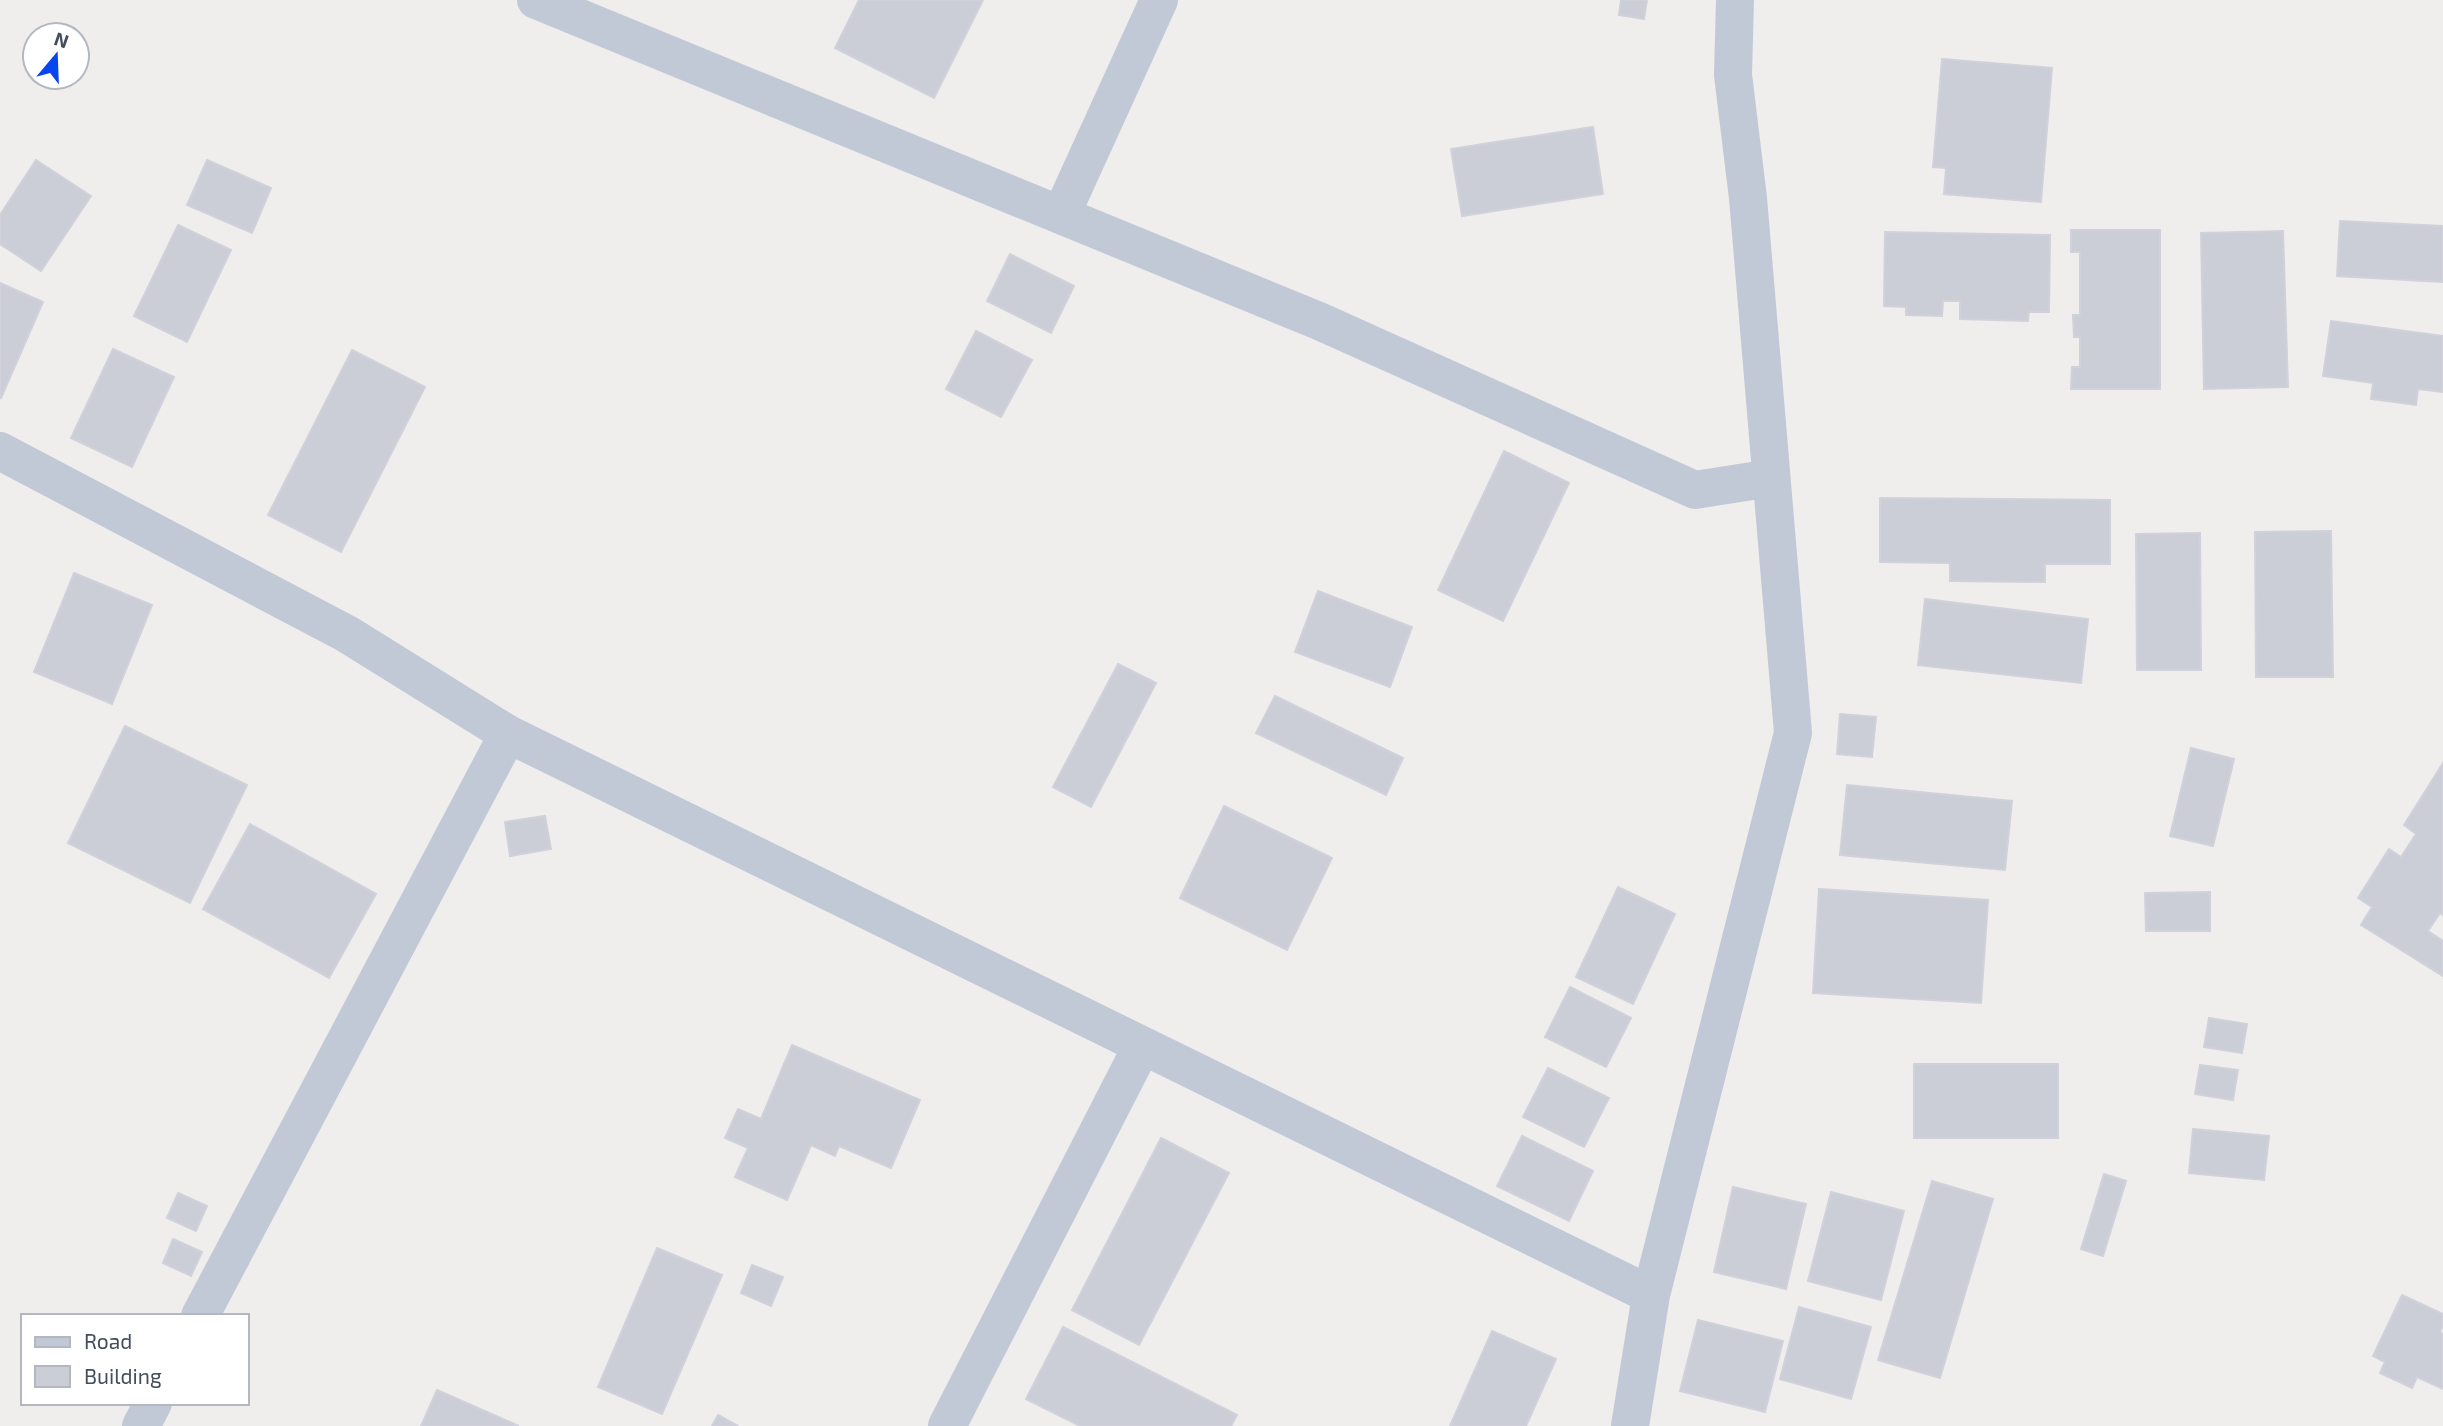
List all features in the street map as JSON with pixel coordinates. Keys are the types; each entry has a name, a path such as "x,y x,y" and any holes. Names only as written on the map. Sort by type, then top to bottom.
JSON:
{"street":[{"path":"536,0 1319,321 1695,490 1771,478"},
{"path":"1061,215 1159,0"},
{"path":"1630,1426 1651,1295 1793,733 1748,198 1733,75 1735,0"},
{"path":"0,451 347,634 508,734 1651,1295"},
{"path":"201,1314 508,734"},
{"path":"947,1426 1142,1046"},
{"path":"141,1426 152,1405"}],"building":[{"path":"859,0 983,0 934,98 835,48"},
{"path":"1621,0 1647,0 1644,19 1619,15"},
{"path":"1942,59 2052,68 2041,202 1944,194 1946,168 1933,167"},
{"path":"1593,127 1603,194 1462,216 1451,149"},
{"path":"36,160 91,196 41,271 0,244 0,215"},
{"path":"207,160 271,188 252,233 187,205"},
{"path":"2340,221 2443,226 2443,282 2337,276"},
{"path":"178,225 231,250 187,342 134,316"},
{"path":"2071,230 2160,230 2160,389 2071,389 2072,367 2080,367 2080,337 2074,337 2073,315 2080,315 2080,252 2071,252"},
{"path":"2283,231 2288,387 2204,389 2201,233"},
{"path":"1885,232 2050,235 2049,312 2029,312 2028,321 1960,319 1960,301 1943,301 1942,316 1906,315 1906,307 1884,306"},
{"path":"1010,254 1074,286 1051,333 987,301"},
{"path":"0,283 43,302 1,398 0,397"},
{"path":"2331,321 2443,336 2443,392 2418,389 2416,405 2371,399 2373,383 2323,376"},
{"path":"976,331 1032,360 1001,417 946,389"},
{"path":"113,349 174,377 132,467 71,438"},
{"path":"352,350 425,387 341,552 268,515"},
{"path":"1504,451 1569,483 1503,621 1438,590"},
{"path":"1880,498 2110,500 2110,564 2045,564 2045,582 1950,581 1950,563 1880,562"},
{"path":"2331,531 2333,677 2256,677 2255,532"},
{"path":"2200,533 2201,670 2137,670 2136,534"},
{"path":"74,573 152,605 112,704 34,672"},
{"path":"1318,591 1412,627 1390,687 1295,652"},
{"path":"1925,599 2088,619 2081,683 1918,665"},
{"path":"1118,664 1156,683 1091,807 1053,787"},
{"path":"1275,696 1403,758 1386,795 1256,733"},
{"path":"1840,714 1876,717 1872,757 1837,754"},
{"path":"125,726 247,785 190,903 68,843"},
{"path":"2191,748 2234,759 2213,846 2170,836"},
{"path":"2443,763 2443,915 2440,913 2428,931 2443,941 2443,976 2361,925 2372,907 2358,898 2389,849 2401,857 2416,834 2404,825"},
{"path":"1847,785 2012,801 2005,870 1840,855"},
{"path":"1224,806 1332,858 1287,950 1180,898"},
{"path":"545,816 551,849 510,856 505,822"},
{"path":"250,824 376,894 329,978 203,909"},
{"path":"1618,887 1675,914 1633,1004 1576,977"},
{"path":"1819,889 1988,900 1981,1003 1813,993"},
{"path":"2210,892 2210,931 2146,931 2145,893"},
{"path":"1570,987 1631,1018 1606,1067 1545,1037"},
{"path":"2209,1018 2247,1024 2242,1053 2204,1047"},
{"path":"792,1045 920,1100 891,1168 839,1146 835,1156 811,1145 787,1200 735,1177 748,1148 725,1138 738,1109 761,1119"},
{"path":"1914,1064 2058,1064 2058,1138 1914,1138"},
{"path":"2200,1065 2238,1070 2233,1100 2195,1094"},
{"path":"1548,1068 1609,1098 1584,1147 1523,1117"},
{"path":"2193,1129 2269,1136 2264,1180 2189,1173"},
{"path":"1522,1136 1593,1171 1569,1221 1497,1186"},
{"path":"1161,1138 1229,1173 1139,1345 1072,1310"},
{"path":"2104,1174 2126,1181 2103,1256 2081,1249"},
{"path":"1932,1181 1993,1199 1940,1378 1878,1360"},
{"path":"1733,1187 1806,1204 1786,1289 1714,1272"},
{"path":"1831,1192 1904,1211 1881,1300 1808,1281"},
{"path":"178,1193 207,1206 196,1231 167,1218"},
{"path":"173,1239 202,1252 191,1276 163,1263"},
{"path":"657,1248 722,1275 662,1414 598,1387"},
{"path":"752,1265 783,1277 771,1306 741,1293"},
{"path":"2402,1295 2443,1314 2440,1332 2443,1334 2443,1389 2417,1377 2412,1388 2380,1373 2385,1362 2373,1356"},
{"path":"1799,1307 1871,1327 1851,1399 1780,1379"},
{"path":"1698,1320 1783,1341 1765,1412 1680,1391"},
{"path":"1063,1327 1237,1415 1231,1426 1080,1426 1026,1399"},
{"path":"1492,1331 1556,1359 1526,1426 1450,1426"},
{"path":"437,1390 519,1426 421,1426"},
{"path":"718,1415 738,1426 712,1426"}]}
